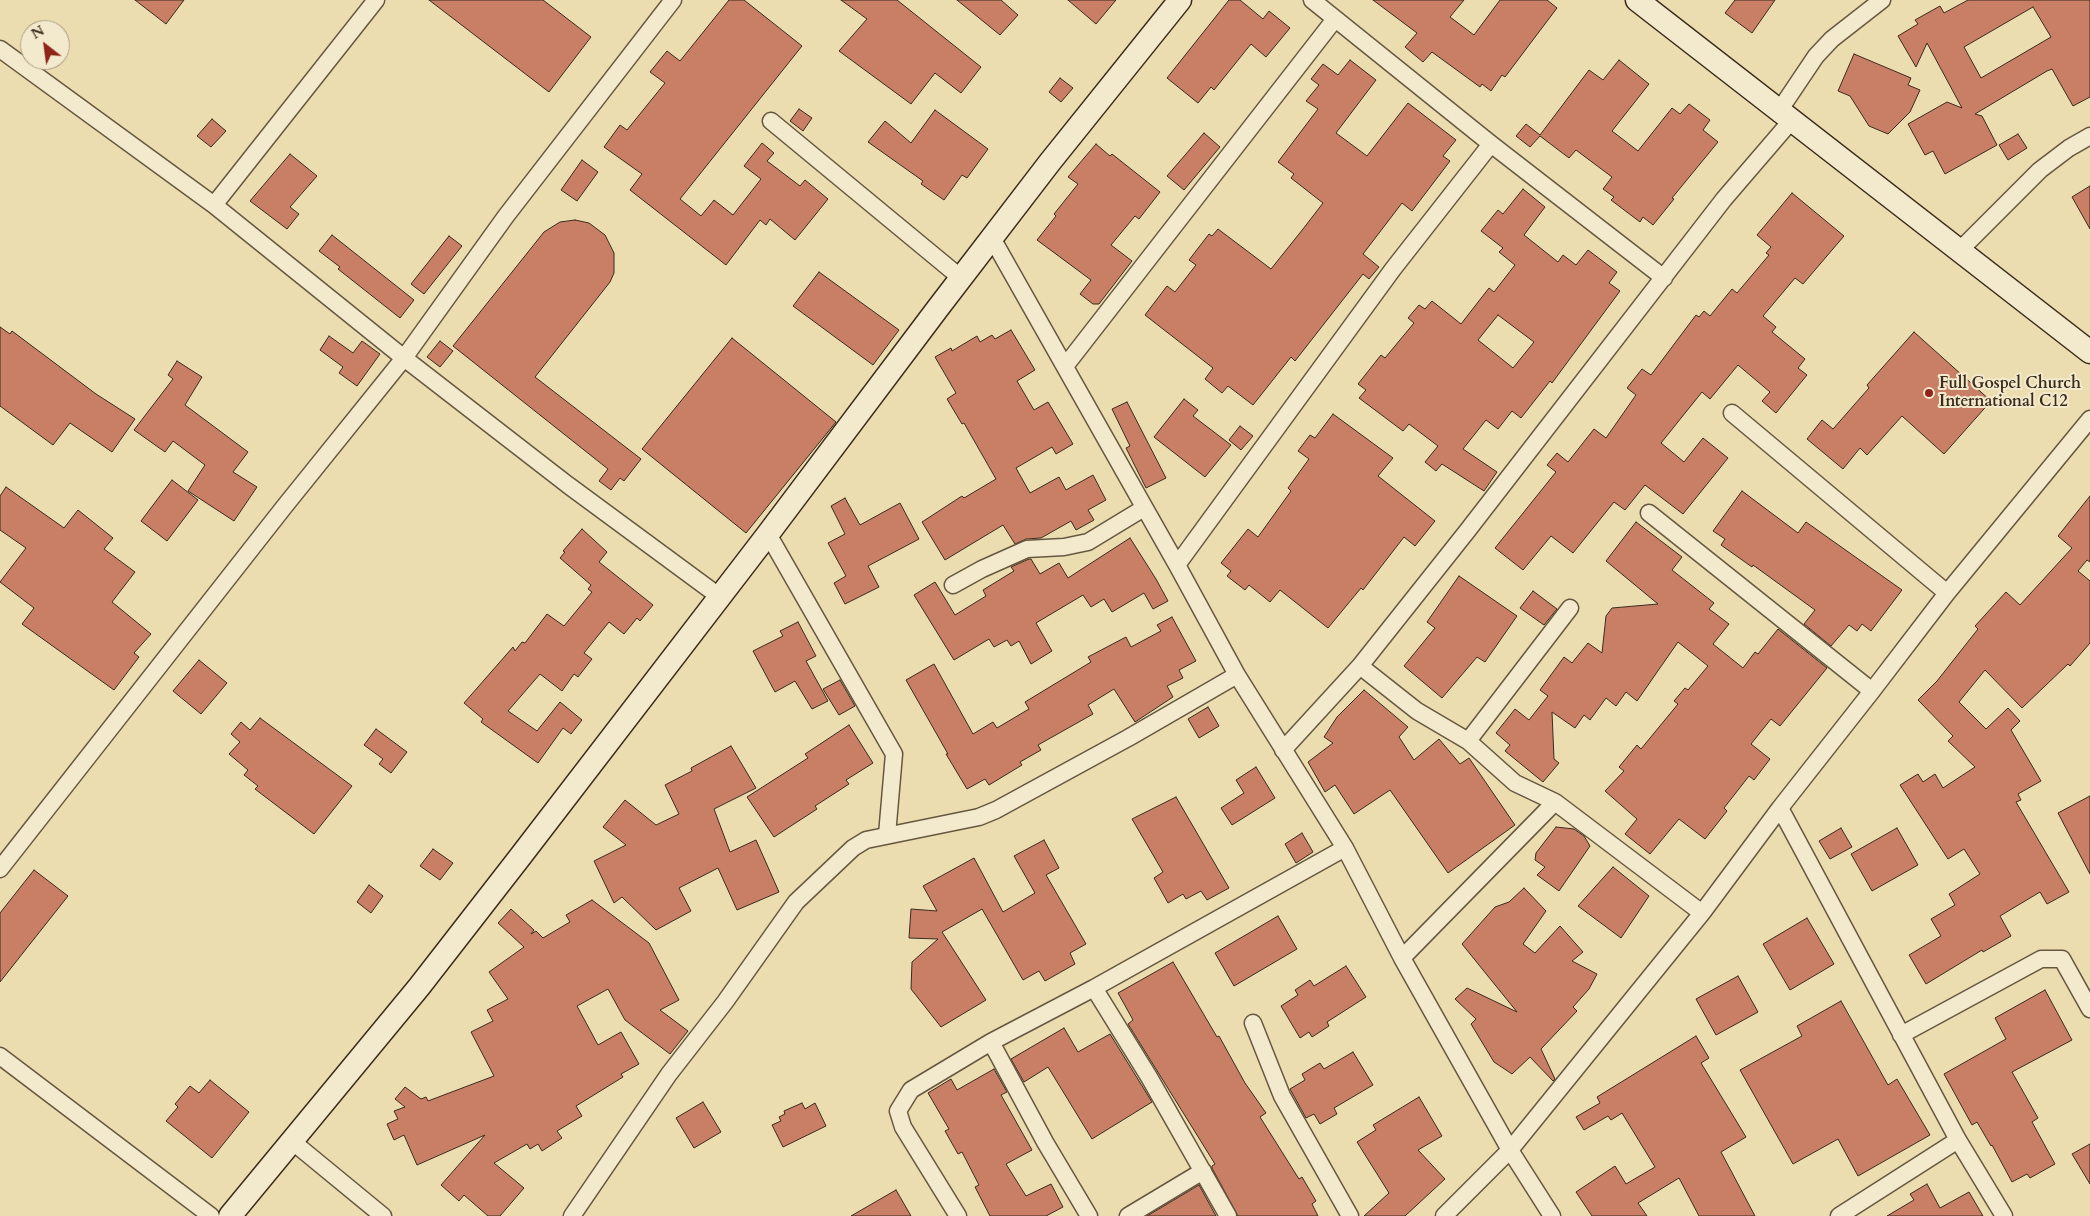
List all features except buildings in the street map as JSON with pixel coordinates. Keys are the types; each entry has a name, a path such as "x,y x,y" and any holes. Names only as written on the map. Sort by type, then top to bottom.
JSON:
{"street":[{"path":"214,205 376,0"},
{"path":"0,869 247,554 404,358 506,216 673,0"},
{"path":"230,1216 419,987 768,534 961,278 1180,0"},
{"path":"1312,0 1491,144 1664,278"},
{"path":"1637,0 2090,352"},
{"path":"1283,750 1360,666 1664,278 1785,116 1816,56 1832,39 1882,0"},
{"path":"1066,366 1335,19"},
{"path":"0,49 214,205 404,358 568,485 720,596"},
{"path":"772,121 961,278"},
{"path":"1959,251 2040,170 2069,148 2090,136"},
{"path":"1177,565 1393,269 1491,144"},
{"path":"992,238 1066,366 1237,675 1345,848 1402,958 1510,1150 1552,1216"},
{"path":"1732,413 1947,593"},
{"path":"1444,1216 1510,1150 1702,913 1780,808 1947,593 2090,418"},
{"path":"953,585 982,568 1027,549 1064,547 1088,542 1144,508"},
{"path":"1648,513 1872,691"},
{"path":"768,534 894,754 887,835"},
{"path":"1468,741 1570,608"},
{"path":"1360,666 1417,711 1468,741 1515,783 1555,802 1702,913"},
{"path":"572,1216 669,1074 725,1002 796,902 852,848 866,840 979,816 996,810 1128,738 1237,675"},
{"path":"1402,958 1555,802"},
{"path":"1780,808 1958,1140 2004,1216"},
{"path":"958,1216 903,1127 898,1111 911,1090 991,1042 1094,988 1345,848"},
{"path":"1902,1034 2041,959 2062,959 2090,1009"},
{"path":"1094,988 1150,1077 1228,1216"},
{"path":"1253,1023 1282,1096 1350,1216"},
{"path":"991,1042 1045,1142 1089,1216"},
{"path":"0,1056 211,1216"},
{"path":"1839,1216 1958,1140"},
{"path":"293,1142 384,1216"},
{"path":"1128,1216 1203,1171"}],"place":[{"name":"Full Gospel Church International C12","path":"1929,393"}]}
